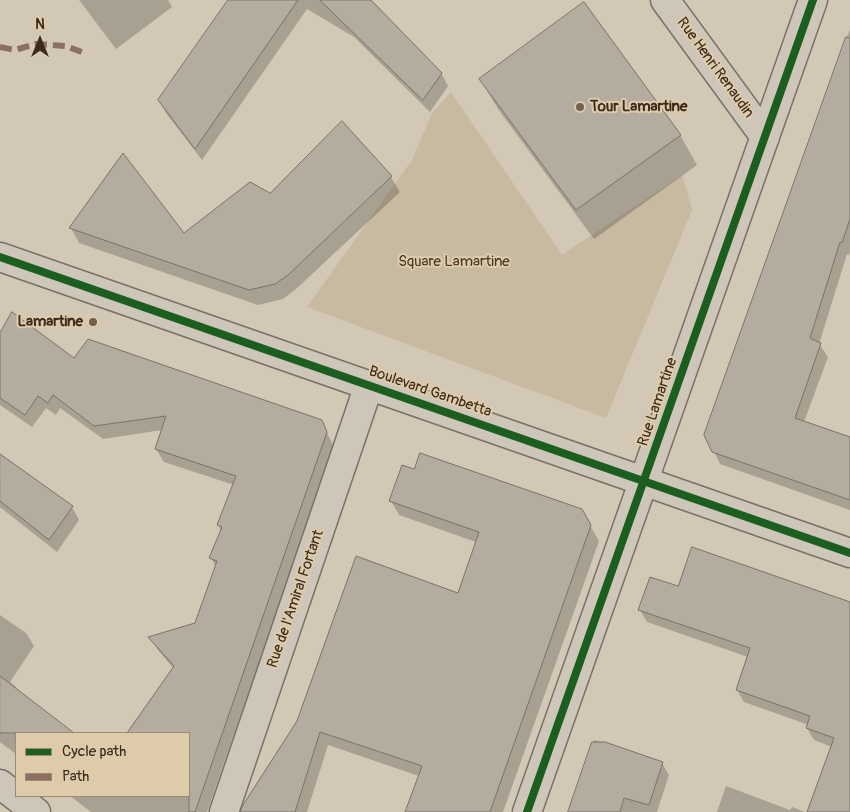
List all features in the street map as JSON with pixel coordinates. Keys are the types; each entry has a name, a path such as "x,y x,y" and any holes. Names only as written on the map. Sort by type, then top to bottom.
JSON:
{"street":[{"name":"Rue Henri Renaudin","path":"664,0 765,137"},
{"name":"Rue Lamartine","path":"527,812 645,482 813,0"},
{"name":"Boulevard Gambetta","path":"0,257 850,553"},
{"name":"Rue de l'Amiral Fortant","path":"224,812 369,385"},
{"path":"0,784 15,796"},
{"path":"17,797 36,812"}],"green space":[{"name":"Square Lamartine","path":"451,92 562,255 682,175 692,210 606,418 307,307 412,160 432,113"}],"building":[{"path":"228,0 298,0 195,149 158,100"},
{"path":"320,0 371,0 442,73 423,100"},
{"name":"Tour Lamartine","path":"584,2 681,135 576,210 479,79"},
{"path":"846,37 850,38 850,219 842,243 840,242 810,338 821,343 795,418 850,437 850,500 712,452 704,435"},
{"path":"342,121 392,176 288,275 275,284 249,290 69,228 123,153 184,233 250,182 270,193"},
{"path":"12,312 74,358 88,339 322,420 327,432 195,812 189,812 190,732 128,732 174,666 148,637 195,623 217,561 209,558 222,527 217,525 236,476 155,449 166,416 94,426 53,395 48,403 38,396 25,415 0,398 0,333"},
{"path":"420,453 582,509 591,525 490,812 405,812 422,766 320,732 295,812 240,812 297,721 356,556 458,593 479,532 389,501 402,465 414,469"},
{"path":"0,454 73,506 49,540 0,501"},
{"path":"692,547 850,602 850,812 807,812 834,738 806,728 810,716 736,690 750,648 638,610 650,577 678,586"},
{"path":"0,676 73,732 15,732 0,733"},
{"path":"592,742 605,742 663,762 649,805 624,798 620,812 568,812"}],"marked path":[{"path":"0,47 15,50 36,44 66,46 87,54"}],"cycle path":[{"path":"527,812 813,0"},
{"path":"0,257 850,553"}],"place":[{"name":"Tour Lamartine","path":"580,107"},
{"name":"Lamartine","path":"93,322"}]}
